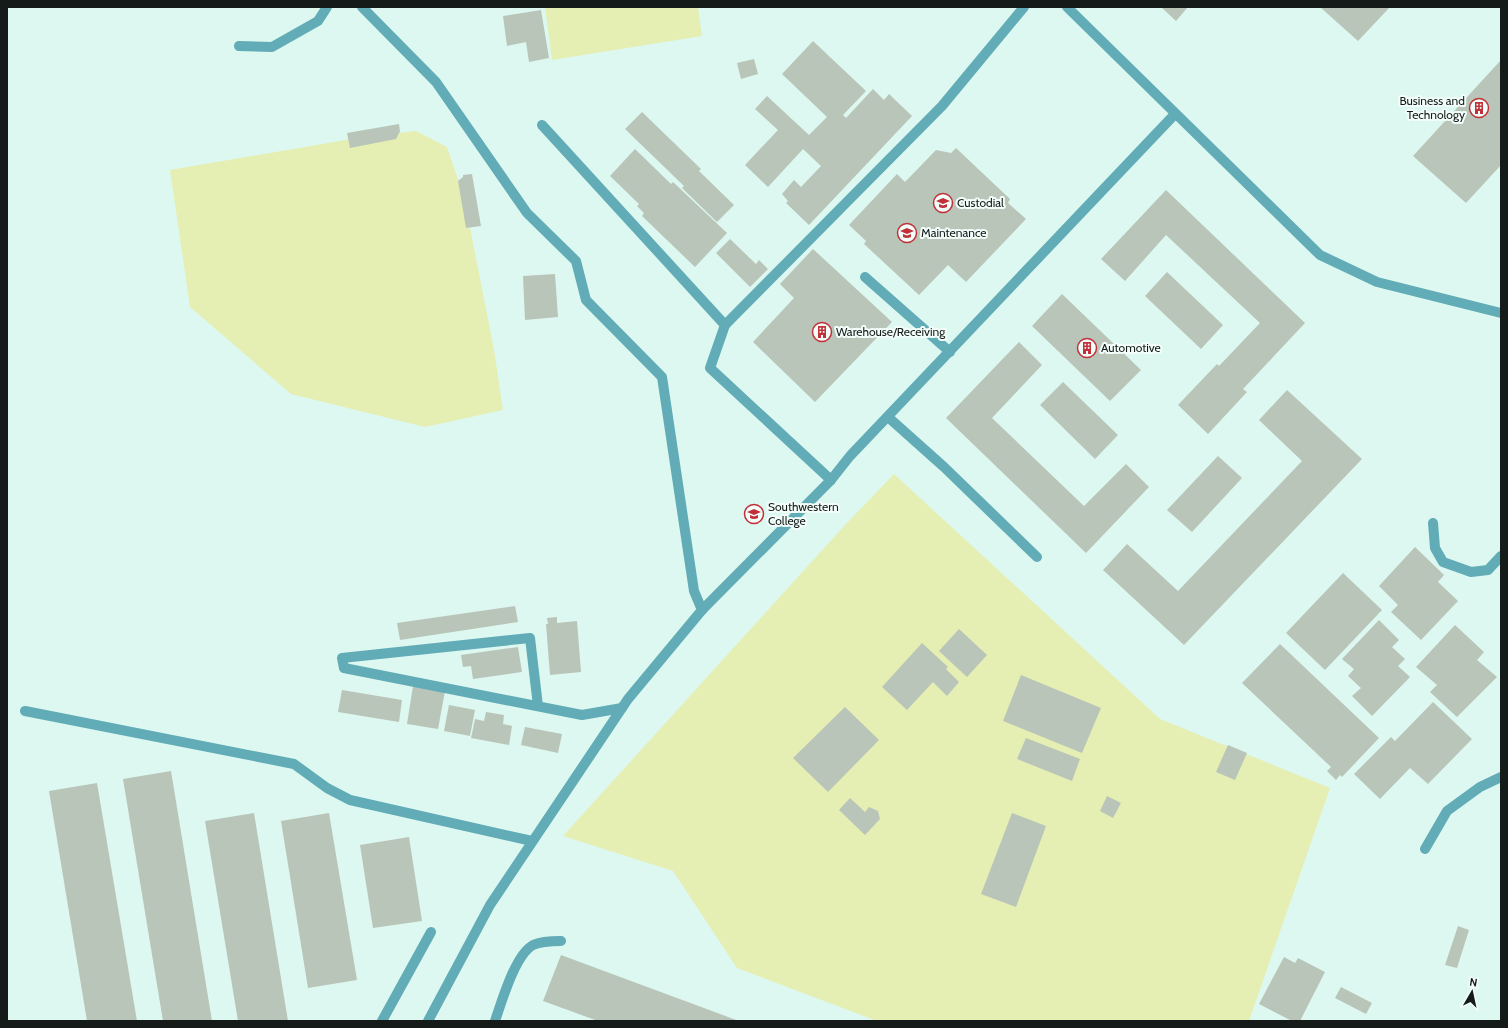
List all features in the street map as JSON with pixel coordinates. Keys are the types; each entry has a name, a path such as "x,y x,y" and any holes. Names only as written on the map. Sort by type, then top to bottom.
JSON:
{"lane":[{"path":"239,46 272,47 318,21 327,7"},
{"path":"362,7 436,82 528,213 576,261 586,300 662,377 694,591 702,610"},
{"path":"831,480 710,368 725,325 942,106 1024,7"},
{"path":"1067,7 1320,255 1377,282 1501,313"},
{"path":"428,1021 490,905 628,699 702,610 831,480 850,456 1175,114"},
{"path":"542,125 725,325"},
{"path":"865,277 950,352"},
{"path":"888,417 944,467 1037,556"},
{"path":"1433,523 1435,548 1443,562 1471,572 1488,570 1501,556"},
{"path":"538,706 530,638 342,658 344,668 582,715 622,708"},
{"path":"25,711 294,764 327,788 350,800 532,841"},
{"path":"1425,849 1447,811 1480,787 1501,777"},
{"path":"382,1021 431,932"},
{"path":"495,1021 519,959 533,945 548,941 561,942"}],"shaded area":[{"name":"Southwestern College","path":"7,7 1501,7 1501,1021 7,1021"}],"green space":[{"path":"545,7 698,7 702,36 552,60"},
{"path":"416,131 447,147 464,197 494,350 503,410 425,427 291,394 190,307 170,170 363,137"},
{"path":"894,474 1160,719 1330,788 1249,1021 877,1021 737,968 673,871 563,836 845,525"}],"building":[{"path":"1161,7 1188,7 1176,21"},
{"path":"1320,7 1390,7 1358,41"},
{"path":"541,10 549,58 529,62 526,42 507,46 503,16"},
{"path":"813,41 866,91 843,115 846,118 873,89 884,100 889,94 912,116 809,225 786,203 788,201 782,194 794,180 801,187 821,166 803,149 768,187 745,165 778,130 755,109 767,96 809,135 827,117 782,74"},
{"path":"754,59 758,74 741,79 737,63"},
{"name":"Business and Technology","path":"1501,60 1501,165 1466,203 1413,156"},
{"path":"642,112 701,169 699,171 734,205 717,222 682,188 684,186 625,129"},
{"path":"399,124 400,132 396,139 350,148 347,133"},
{"path":"956,148 1010,199 1008,203 1026,219 966,282 948,265 919,295 864,244 866,241 849,225 897,174 905,182 936,150 951,153"},
{"path":"635,149 671,184 673,182 727,233 695,267 642,216 644,213 637,206 639,204 610,176"},
{"path":"472,174 481,226 466,228 458,181 463,177 463,175"},
{"path":"1166,190 1305,323 1243,389 1247,392 1208,434 1178,405 1217,364 1219,366 1260,323 1166,235 1125,281 1101,259"},
{"path":"730,239 756,264 759,260 768,269 750,287 716,253"},
{"name":"Warehouse/Receiving","path":"813,249 892,322 815,402 753,342 794,298 780,284"},
{"name":"Automotive","path":"1167,272 1223,325 1201,349 1145,296"},
{"path":"555,274 558,317 525,320 523,276"},
{"name":"Automotive","path":"1062,294 1141,370 1110,401 1032,326"},
{"path":"1019,342 1042,365 992,418 1084,506 1126,464 1149,487 1086,553 946,418"},
{"path":"1063,382 1118,435 1095,459 1040,405"},
{"path":"1287,390 1362,459 1184,645 1103,570 1127,544 1178,591 1302,461 1259,420"},
{"path":"1218,456 1242,478 1192,532 1167,510"},
{"path":"1415,547 1444,575 1438,582 1458,601 1421,640 1391,612 1398,605 1379,586"},
{"path":"1343,573 1382,610 1325,670 1286,633"},
{"path":"515,606 518,622 400,640 397,623"},
{"path":"557,617 557,623 577,621 581,672 550,675 546,624 548,624 547,618"},
{"path":"1379,620 1399,640 1392,647 1405,659 1398,666 1410,677 1372,716 1352,696 1361,688 1348,676 1354,669 1342,659"},
{"path":"1455,625 1484,652 1477,660 1497,677 1457,717 1430,692 1437,685 1416,667"},
{"path":"959,629 987,655 967,677 939,651"},
{"path":"922,643 948,667 946,669 959,682 947,696 933,682 907,710 882,687"},
{"path":"1280,644 1379,738 1342,777 1340,775 1336,780 1327,771 1331,767 1242,683"},
{"path":"518,647 522,672 473,679 471,666 463,667 461,655"},
{"path":"1021,675 1101,708 1082,753 1003,721"},
{"path":"413,686 445,691 438,729 407,724"},
{"path":"342,690 402,700 399,722 338,712"},
{"path":"1433,702 1472,739 1428,784 1410,768 1380,799 1354,774 1391,737 1395,741"},
{"path":"449,705 475,710 470,736 444,731"},
{"path":"845,707 879,740 828,792 793,758"},
{"path":"486,712 504,715 503,724 512,726 509,745 471,738 475,719 484,721"},
{"path":"525,727 562,734 558,753 521,745"},
{"path":"1026,738 1080,759 1072,781 1017,759"},
{"path":"1228,745 1247,753 1235,780 1216,772"},
{"path":"171,771 212,1021 163,1021 123,779"},
{"path":"97,783 137,1021 87,1021 49,791"},
{"path":"1107,796 1121,803 1113,818 1100,811"},
{"path":"850,798 865,812 869,807 878,811 880,819 865,835 839,810"},
{"path":"254,813 288,1021 238,1021 205,821"},
{"path":"329,813 357,980 308,988 281,821"},
{"path":"1012,813 1046,826 1016,907 981,894"},
{"path":"409,837 422,921 373,928 360,845"},
{"path":"1458,926 1469,930 1457,968 1445,965"},
{"path":"561,955 739,1021 598,1021 543,1001"},
{"path":"1284,957 1295,963 1298,958 1325,972 1300,1021 1292,1021 1259,1004"},
{"path":"1341,987 1372,1003 1366,1014 1335,998"}],"place":[{"name":"Business and Technology","path":"1479,108"},
{"name":"Custodial","path":"943,203"},
{"name":"Maintenance","path":"907,233"},
{"name":"Warehouse/Receiving","path":"822,332"},
{"name":"Automotive","path":"1087,348"},
{"name":"Southwestern College","path":"754,514"}]}
